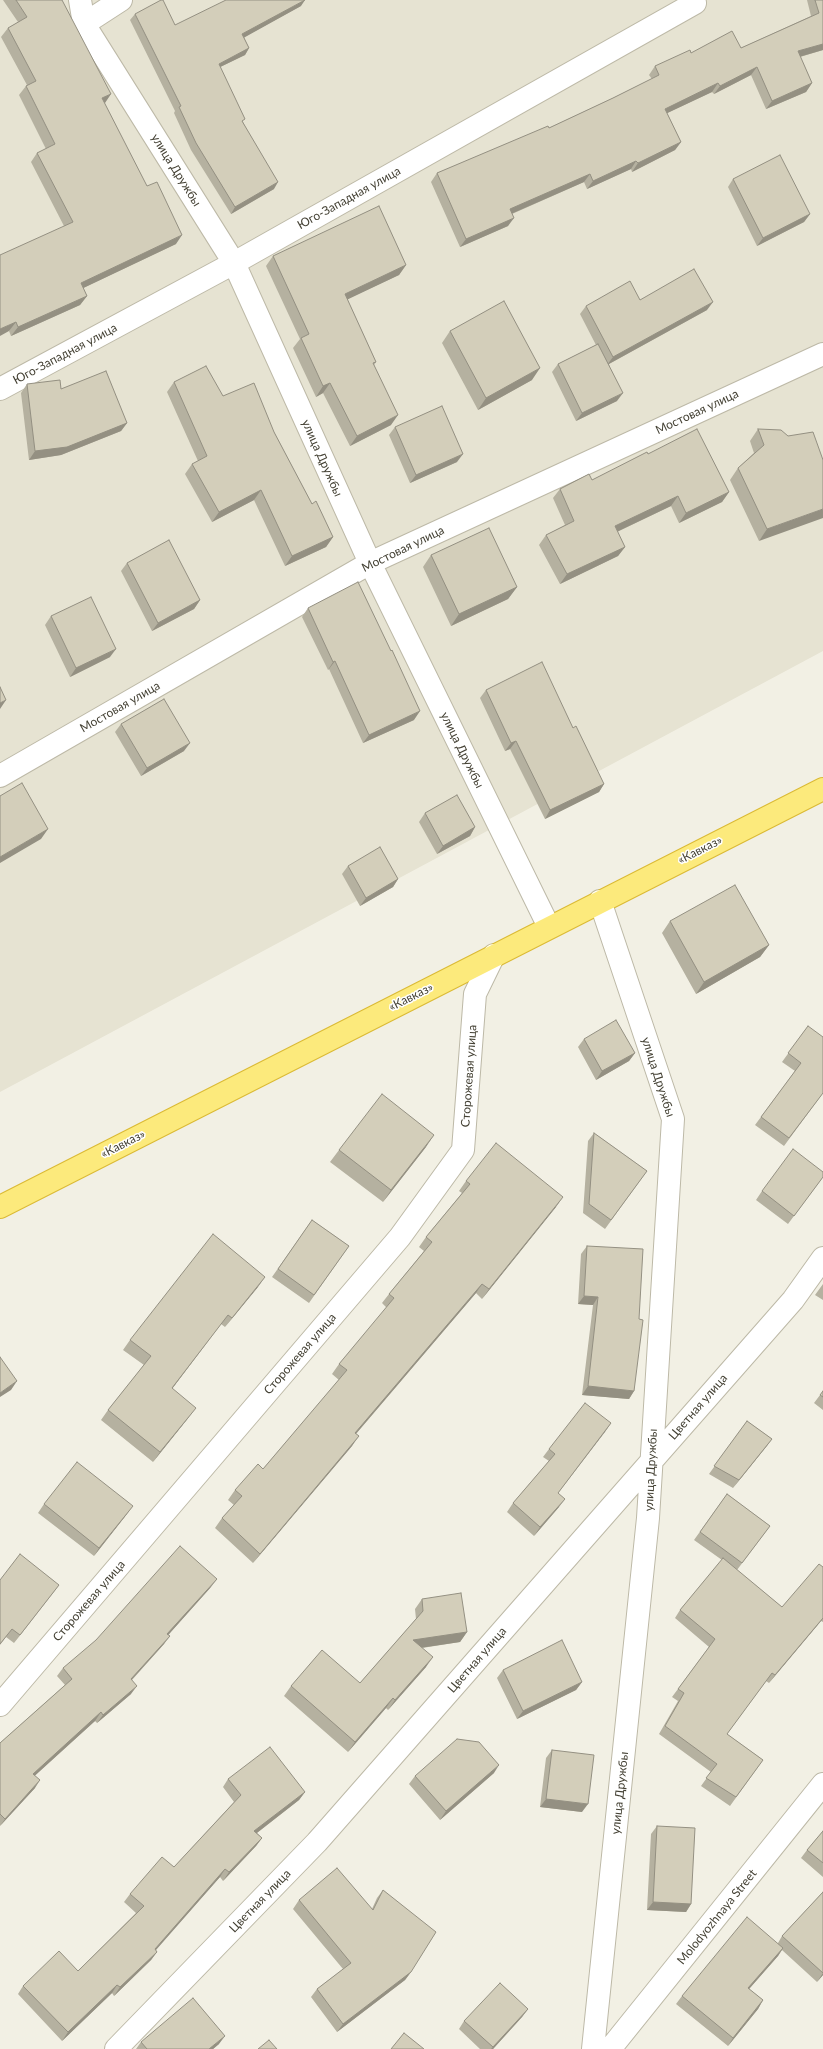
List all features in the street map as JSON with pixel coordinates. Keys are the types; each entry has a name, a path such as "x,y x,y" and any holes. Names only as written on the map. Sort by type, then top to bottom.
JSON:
{"highway":[{"name":"«Кавказ»","path":"0,1207 548,927 823,789"}],"street":[{"name":"улица Дружбы","path":"80,0 84,24 234,263 370,563 548,927"},
{"path":"84,24 121,0"},
{"name":"Юго-Западная улица","path":"0,389 234,263 695,3"},
{"name":"Мостовая улица","path":"0,776 370,563 823,354"},
{"name":"улица Дружбы","path":"593,2049 648,1518 673,1119 600,901"},
{"name":"Сторожевая улица","path":"0,1705 400,1237 463,1150 475,994 494,955"},
{"name":"Цветная улица","path":"116,2049 317,1842 793,1300 823,1258"},
{"name":"Molodyozhnaya Street","path":"610,2049 823,1784"}],"shaded area":[{"path":"0,0 823,0 823,651 0,1092"}],"building":[{"path":"16,0 62,0 111,94 102,98 147,186 157,182 182,235 81,283 87,296 18,327 16,322 0,329 0,255 73,222 37,153 55,144 26,86 36,81 8,28 27,17"},
{"path":"163,0 175,25 226,0 305,0 242,34 249,48 219,64 245,119 242,121 278,182 235,207 196,143 179,107 181,106 135,14"},
{"path":"815,0 823,0 823,44 798,51 812,83 772,101 757,67 720,86 718,83 665,109 681,142 638,163 636,161 593,181 590,174 510,209 514,218 466,239 437,173 548,126 549,128 613,98 659,75 655,66 690,50 691,53 732,31 741,48 819,13"},
{"path":"780,155 810,214 763,238 733,179"},
{"path":"379,206 406,265 345,294 376,362 373,363 398,415 357,436 330,383 323,386 301,338 309,334 273,256"},
{"path":"694,269 713,302 613,357 586,306 630,281 640,300"},
{"path":"504,301 540,368 486,398 450,331"},
{"path":"598,344 623,393 582,413 558,364"},
{"path":"206,366 223,396 254,383 274,432 312,504 316,501 333,537 292,556 261,490 219,512 192,464 207,456 174,382"},
{"path":"106,371 127,423 67,447 35,451 27,384 60,380 61,389"},
{"path":"442,406 463,454 416,475 395,427"},
{"path":"697,429 729,492 686,513 678,496 615,526 625,547 567,574 546,535 574,521 560,489 589,474 592,480"},
{"path":"758,429 781,430 788,436 813,432 823,460 823,509 767,529 738,468 764,445"},
{"path":"489,528 517,587 459,614 431,555"},
{"path":"169,540 200,600 158,623 127,563"},
{"path":"358,582 420,711 369,735 335,661 333,662 308,608"},
{"path":"91,597 116,649 76,668 51,616"},
{"path":"542,662 573,728 576,726 604,784 550,810 516,741 511,743 486,690"},
{"path":"0,687 6,700 0,703"},
{"path":"164,699 190,743 147,768 121,724"},
{"path":"22,783 48,829 0,857 0,796"},
{"path":"457,795 475,827 443,846 425,813"},
{"path":"380,847 398,879 366,898 348,866"},
{"path":"735,885 769,945 704,982 670,921"},
{"path":"616,1020 635,1053 602,1071 584,1039"},
{"path":"808,1026 823,1037 823,1093 789,1138 761,1117 801,1063 788,1053"},
{"path":"382,1094 434,1135 391,1190 339,1150"},
{"path":"594,1133 647,1171 611,1220 589,1204"},
{"path":"496,1143 563,1197 489,1289 482,1284 355,1433 359,1436 260,1554 222,1518 242,1496 235,1490 258,1464 263,1469 347,1370 339,1364 394,1298 389,1294 432,1242 426,1237 470,1184 466,1181"},
{"path":"793,1149 823,1172 823,1177 794,1216 762,1191"},
{"path":"312,1220 349,1246 314,1295 278,1269"},
{"path":"213,1234 265,1277 232,1318 228,1315 172,1388 196,1408 160,1452 108,1410 151,1356 130,1340"},
{"path":"587,1246 643,1249 639,1319 643,1320 634,1391 588,1386 598,1297 584,1296"},
{"path":"0,1357 17,1381 0,1393"},
{"path":"585,1403 611,1423 558,1493 565,1499 540,1527 513,1503 555,1454 549,1449"},
{"path":"747,1421 772,1439 739,1480 714,1466"},
{"path":"77,1462 133,1506 99,1548 44,1504"},
{"path":"727,1494 770,1526 742,1563 700,1532"},
{"path":"180,1546 217,1579 167,1634 170,1636 131,1679 137,1686 103,1715 101,1712 33,1774 40,1780 5,1819 0,1814 0,1743 72,1679 63,1668 96,1640"},
{"path":"20,1554 59,1585 20,1635 12,1629 0,1644 0,1580"},
{"path":"723,1558 782,1607 819,1564 823,1567 823,1618 775,1675 772,1673 727,1734 763,1760 736,1797 706,1778 717,1764 665,1726 684,1693 678,1689 715,1639 680,1610"},
{"path":"461,1593 467,1632 413,1640 433,1657 395,1700 393,1698 355,1742 291,1686 322,1650 360,1683 423,1611 422,1599"},
{"path":"562,1640 582,1682 523,1711 503,1670"},
{"path":"457,1739 479,1742 499,1765 446,1811 415,1776"},
{"path":"270,1747 305,1792 254,1831 262,1838 229,1872 225,1869 155,1949 157,1952 120,1987 117,1985 68,2032 23,1986 59,1951 78,1971 144,1906 130,1894 162,1857 174,1867 241,1795 228,1779"},
{"path":"552,1750 594,1755 588,1804 546,1799"},
{"path":"657,1826 695,1828 691,1904 653,1902"},
{"path":"823,1831 823,1863 807,1850"},
{"path":"337,1868 373,1910 383,1890 436,1932 411,1972 343,2024 317,1989 351,1963 299,1900"},
{"path":"823,1892 823,1973 782,1936"},
{"path":"747,1917 783,1948 748,1988 763,2000 733,2038 682,1996"},
{"path":"500,1983 528,2009 493,2047 464,2021"},
{"path":"193,1998 225,2036 209,2049 147,2049 141,2042"},
{"path":"404,2033 424,2049 391,2049"},
{"path":"269,2040 277,2049 258,2049"}]}
